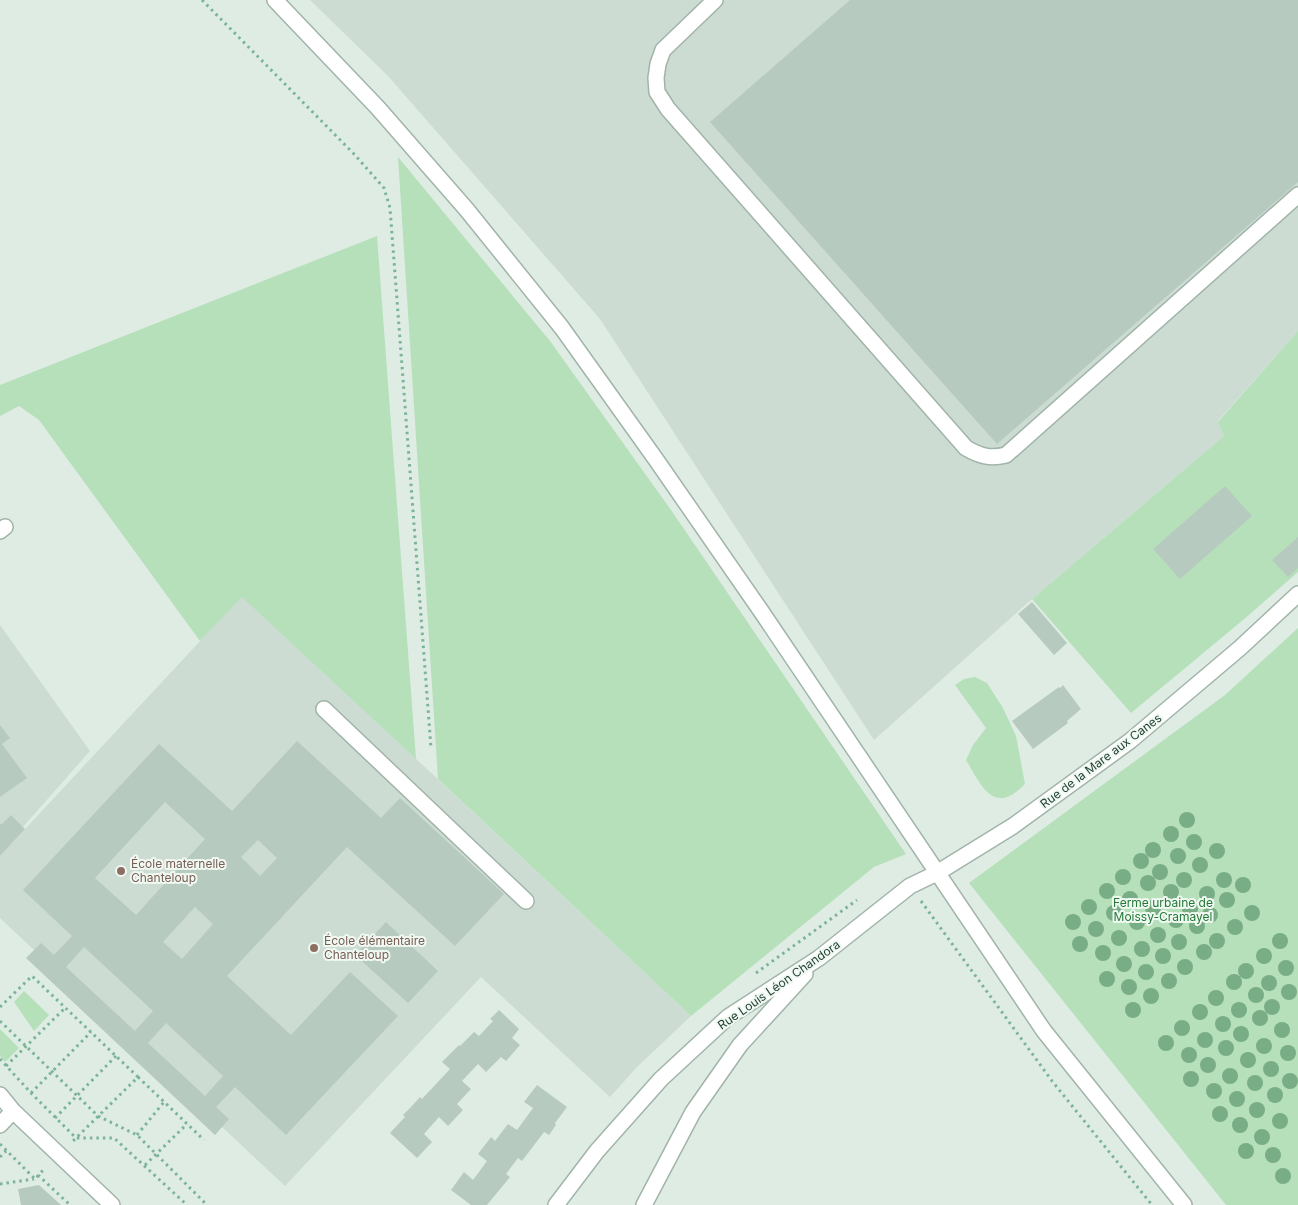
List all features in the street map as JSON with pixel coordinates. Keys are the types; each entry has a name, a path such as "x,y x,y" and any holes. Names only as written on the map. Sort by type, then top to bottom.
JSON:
{"street":[{"path":"276,0 378,108 467,210 562,328 657,460 1044,1031 1184,1205"},
{"path":"715,0 663,50 658,64 657,92 674,116 966,448 982,457 995,458 1006,455 1298,195"},
{"name":"Rue de la Mare aux Canes","path":"937,873 1013,826 1130,741 1240,648 1298,594"},
{"path":"324,709 526,901"},
{"name":"Rue Louis Léon Chandora","path":"556,1205 597,1151 661,1079 728,1017 819,958 910,886 937,873"},
{"path":"644,1205 693,1112 734,1053 819,958"},
{"path":"0,1095 13,1111 112,1205"},
{"path":"0,1125 13,1111"}],"path":[{"path":"202,0 355,155 384,188 390,208 431,748"},
{"path":"0,1007 32,976 204,1140"},
{"path":"6,1066 65,1008"},
{"path":"0,1021 98,1116 137,1135 207,1205"},
{"path":"31,1093 91,1032"},
{"path":"55,1118 116,1056"},
{"path":"0,1059 76,1138 114,1138 187,1205"},
{"path":"0,1184 35,1179 138,1077"},
{"path":"137,1135 164,1102"},
{"path":"145,1165 187,1124"},
{"path":"0,1144 35,1179"},
{"path":"0,1157 6,1151"},
{"path":"38,1175 70,1205"}],"shaded area":[{"path":"310,0 1298,0 1298,331 1218,421 1224,436 1032,599 874,740 600,319 388,76"},
{"path":"242,596 691,1016 637,1067 610,1097 481,977 285,1186 222,1127 215,1135 34,950 0,918 0,856"},
{"path":"0,625 90,751 0,853"}],"green space":[{"path":"398,157 550,341 671,510 906,854 874,867 691,1016 438,779"},
{"path":"377,236 416,759 242,597 200,641 39,420 19,406 0,416 0,385"},
{"path":"1298,331 1298,572 1131,713 1032,599 1224,436 1218,422"},
{"name":"Ferme urbaine de Moissy-Cramayel","path":"1298,628 1298,1205 1226,1205 969,883 1225,695"},
{"path":"975,677 987,683 1003,708 1016,736 1025,784 1005,798 997,798 990,794 978,780 966,760 973,745 986,728 955,685 964,679"},
{"path":"24,991 49,1015 34,1031 14,1002"},
{"path":"0,1029 19,1048 5,1062 0,1056"}],"building":[{"path":"850,0 1298,0 1298,182 997,444 710,122"},
{"path":"1225,486 1252,516 1180,579 1153,549"},
{"path":"1298,537 1298,568 1288,577 1272,560"},
{"path":"1032,602 1067,643 1054,655 1018,614"},
{"path":"1063,685 1081,709 1067,721 1068,723 1033,749 1012,721"},
{"path":"0,725 10,738 2,744 27,778 0,797"},
{"path":"297,741 381,818 400,798 504,894 455,946 347,847 227,976 291,1035 350,972 398,1016 286,1135 235,1087 216,1107 229,1119 215,1135 26,958 41,943 54,955 72,936 23,890 159,744 232,811","holes":["165,802 205,839 136,915 95,878","258,840 277,858 260,876 241,857","195,907 213,924 182,959 163,942","84,947 153,1011 135,1031 66,967","166,1023 223,1076 205,1096 148,1043"]},
{"path":"11,815 25,829 0,856 0,824"},
{"path":"386,922 438,971 408,1003 355,955"},
{"path":"499,1010 519,1029 512,1038 520,1045 506,1061 501,1057 486,1072 478,1064 462,1081 471,1089 457,1104 463,1110 448,1126 439,1117 424,1134 432,1142 417,1158 390,1133 405,1117 403,1115 420,1097 422,1099 450,1069 442,1062 474,1032 479,1036 493,1021 490,1019"},
{"path":"537,1085 567,1107 549,1135 544,1132 522,1161 518,1158 506,1174 510,1177 487,1205 471,1205 451,1190 464,1172 473,1180 487,1161 478,1154 491,1137 495,1141 508,1124 517,1130 533,1108 524,1102"},
{"path":"39,1185 61,1205 21,1205 18,1189"}],"place":[{"name":"École maternelle Chanteloup","path":"121,871"},
{"name":"École élémentaire Chanteloup","path":"314,948"}]}
